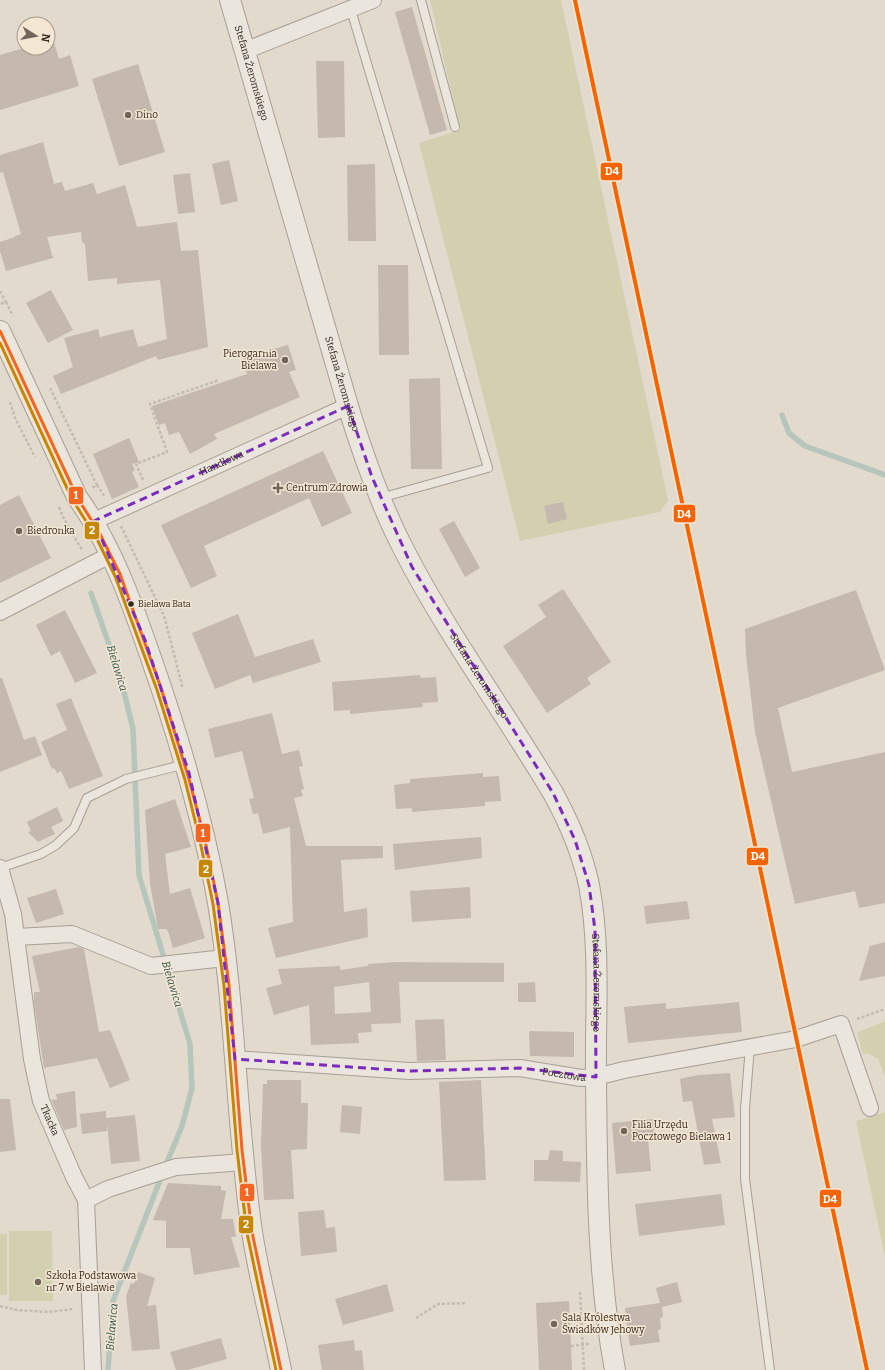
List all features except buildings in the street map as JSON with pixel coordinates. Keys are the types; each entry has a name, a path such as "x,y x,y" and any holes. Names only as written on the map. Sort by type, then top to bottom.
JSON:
{"street":[{"name":"Stefana Żeromskiego","path":"230,0 348,406 380,498 403,549 422,584 553,793 576,840 589,885 595,930 596,1077 600,1250 604,1294 615,1370"},
{"path":"244,51 374,0"},
{"path":"0,331 77,497 94,521 110,555 145,640 186,763 218,903 225,958 244,1162 254,1242 281,1370"},
{"name":"Handlowa","path":"94,521 348,406"},
{"path":"0,612 110,555"},
{"name":"Tkacka","path":"0,868 14,914 32,1059 41,1101 74,1177 86,1200 93,1370"},
{"path":"16,937 72,934 151,966 225,958"},
{"path":"841,1024 870,1108"},
{"name":"Pocztowa","path":"235,1059 409,1071 520,1068 581,1078 596,1077 624,1070 750,1046 796,1039 841,1024"},
{"path":"86,1200 108,1188 152,1173 176,1167 244,1162"}],"lane":[{"path":"420,0 455,127"},
{"path":"351,10 488,468 380,498"},
{"path":"0,868 41,854 56,845 74,828 88,798 126,779 147,775 186,763"},
{"path":"750,1046 745,1109 745,1179 770,1370"}],"path":[{"path":"0,291 6,302 0,304"},
{"path":"146,486 135,465 167,452 150,404 219,380"},
{"path":"841,1024 885,1009"},
{"path":"580,1292 584,1370"},
{"path":"416,1318 438,1304 467,1303"},
{"path":"0,1306 17,1310 48,1312 91,1304"},
{"path":"571,1346 589,1344"}],"highlighted area":[{"path":"348,406 372,477 412,567 553,793 575,840 589,885 595,930 596,1077 520,1068 409,1071 235,1059 218,903 189,773 145,640 94,521"}],"shaded area":[{"path":"430,0 561,0 668,500 660,512 520,541 419,143 460,130"},
{"path":"885,1021 885,1077 878,1059 868,1053 863,1054 857,1033"},
{"path":"885,1112 885,1257 856,1121"},
{"path":"9,1231 52,1231 53,1301 9,1301"},
{"path":"0,1234 7,1234 7,1295 0,1295"}],"waterway":[{"path":"782,415 789,433 805,446 885,475"},
{"name":"Bielawica","path":"91,593 121,679 133,729 139,875 190,1044 192,1088 182,1126 165,1167"},
{"name":"Bielawica","path":"108,1370 113,1301 162,1175"}],"transit line":[{"name":"D4","path":"575,0 867,1370"},
{"name":"1","path":"0,331 77,497 100,534 120,574 161,688 189,779 205,840 218,903 229,985 242,1150 252,1232 281,1370"},
{"name":"2","path":"0,343 72,499 96,537 115,576 157,690 185,780 213,904 224,986 237,1150 247,1233 276,1370"}],"place":[{"name":"Dino","path":"128,115"},
{"name":"Pierogarnia Bielawa","path":"285,360"},
{"name":"Centrum Zdrowia","path":"278,488"},
{"name":"Biedronka","path":"19,531"},
{"name":"Bielawa Bata","path":"131,604"},
{"name":"Filia Urzędu Pocztowego Bielawa 1","path":"624,1131"},
{"name":"Szkoła Podstawowa nr 7 w Bielawie","path":"38,1282"},
{"name":"Sala Królestwa Świadków Jehowy","path":"554,1324"}]}
